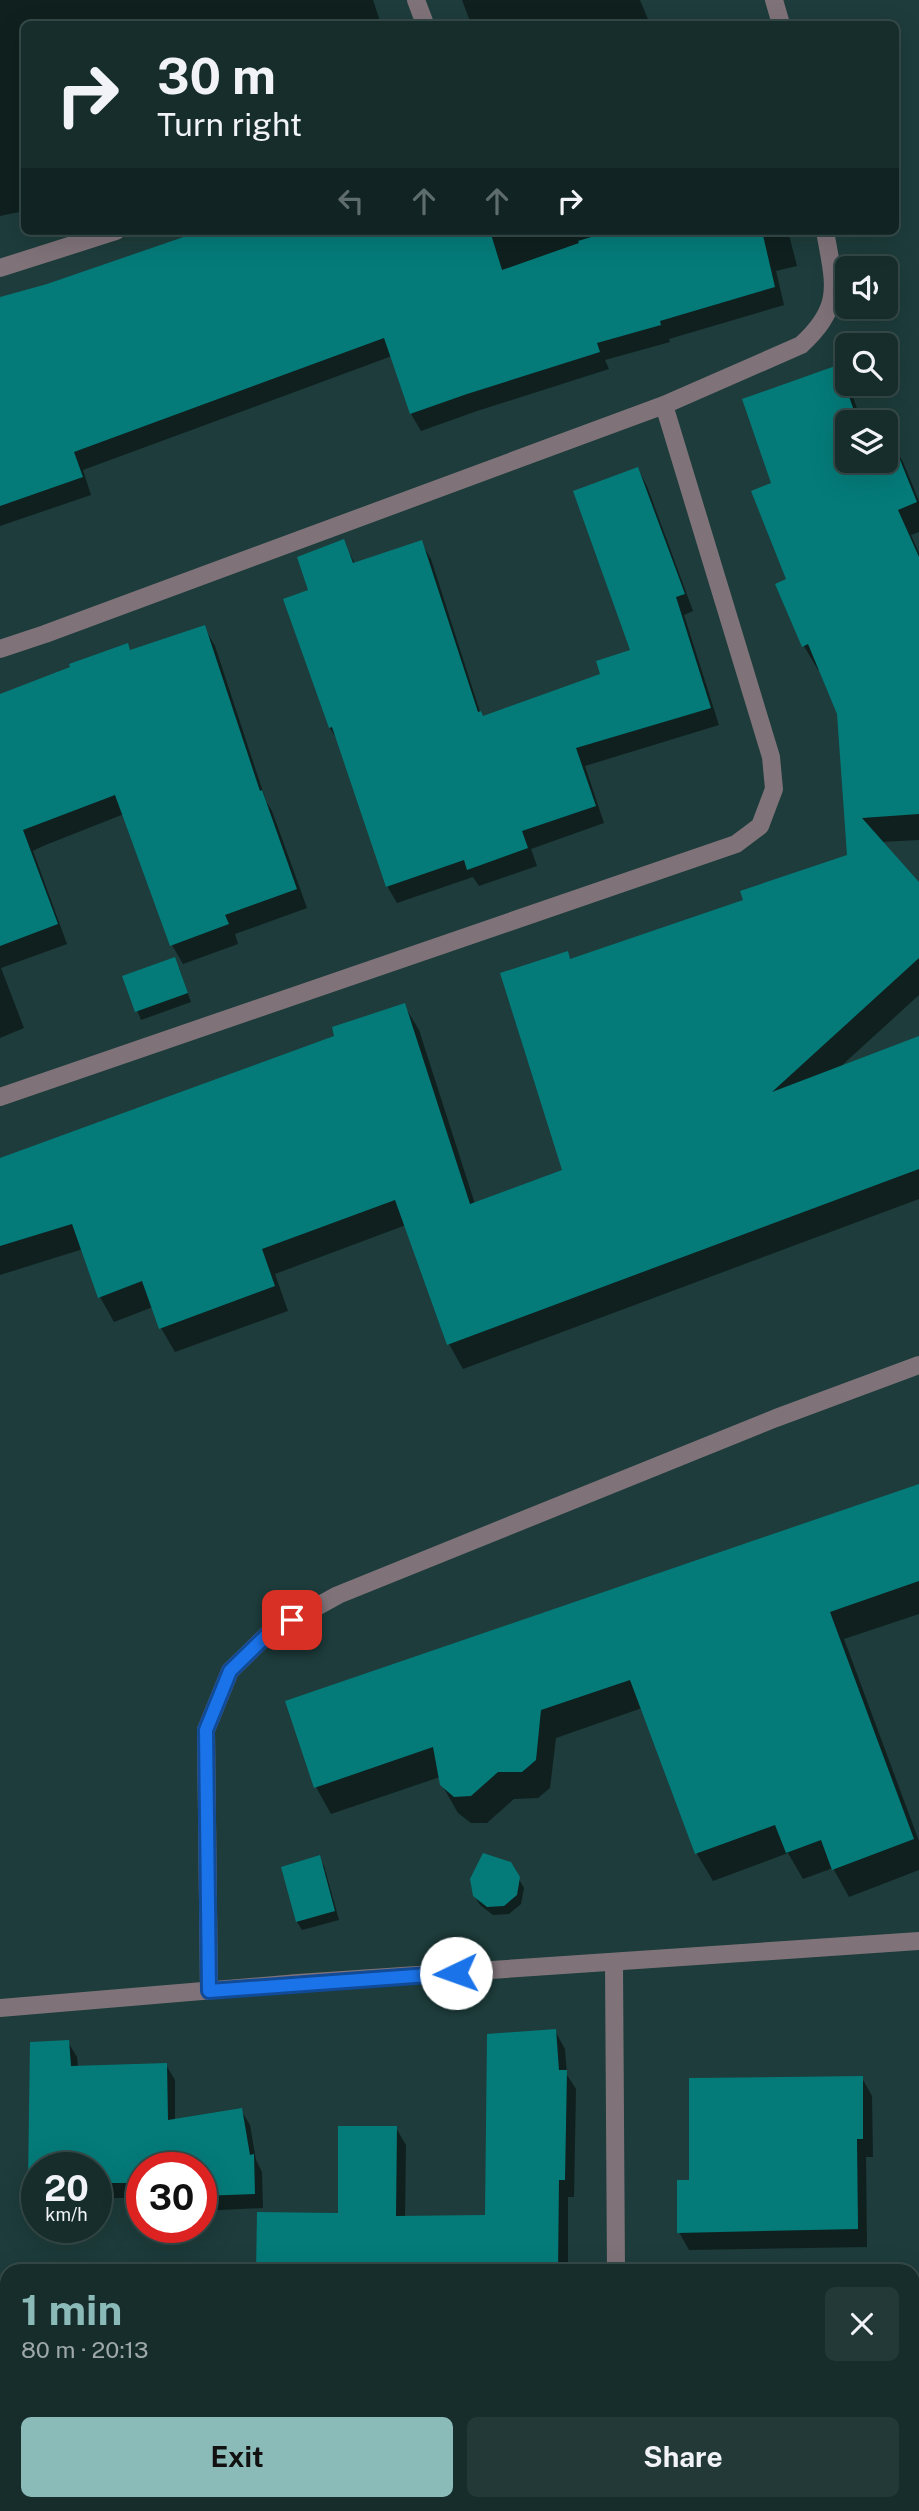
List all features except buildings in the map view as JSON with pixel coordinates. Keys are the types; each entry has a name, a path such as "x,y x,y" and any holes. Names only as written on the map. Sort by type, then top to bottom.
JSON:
{"street":[{"path":"416,0 424,21"},
{"path":"774,0 780,21"},
{"path":"0,268 103,235"},
{"path":"0,649 58,630 664,405 801,345 819,329 832,306 833,277 826,235"},
{"path":"0,1097 736,844 760,826 774,789 771,757 664,405"},
{"path":"209,1991 206,1730 230,1671 269,1633 338,1595 776,1418 919,1365"},
{"path":"0,2008 298,1983 919,1941"},
{"path":"614,1963 615,2264"}],"route":[{"path":"292,1620 269,1633 230,1671 206,1730 209,1991 456,1973"}]}
